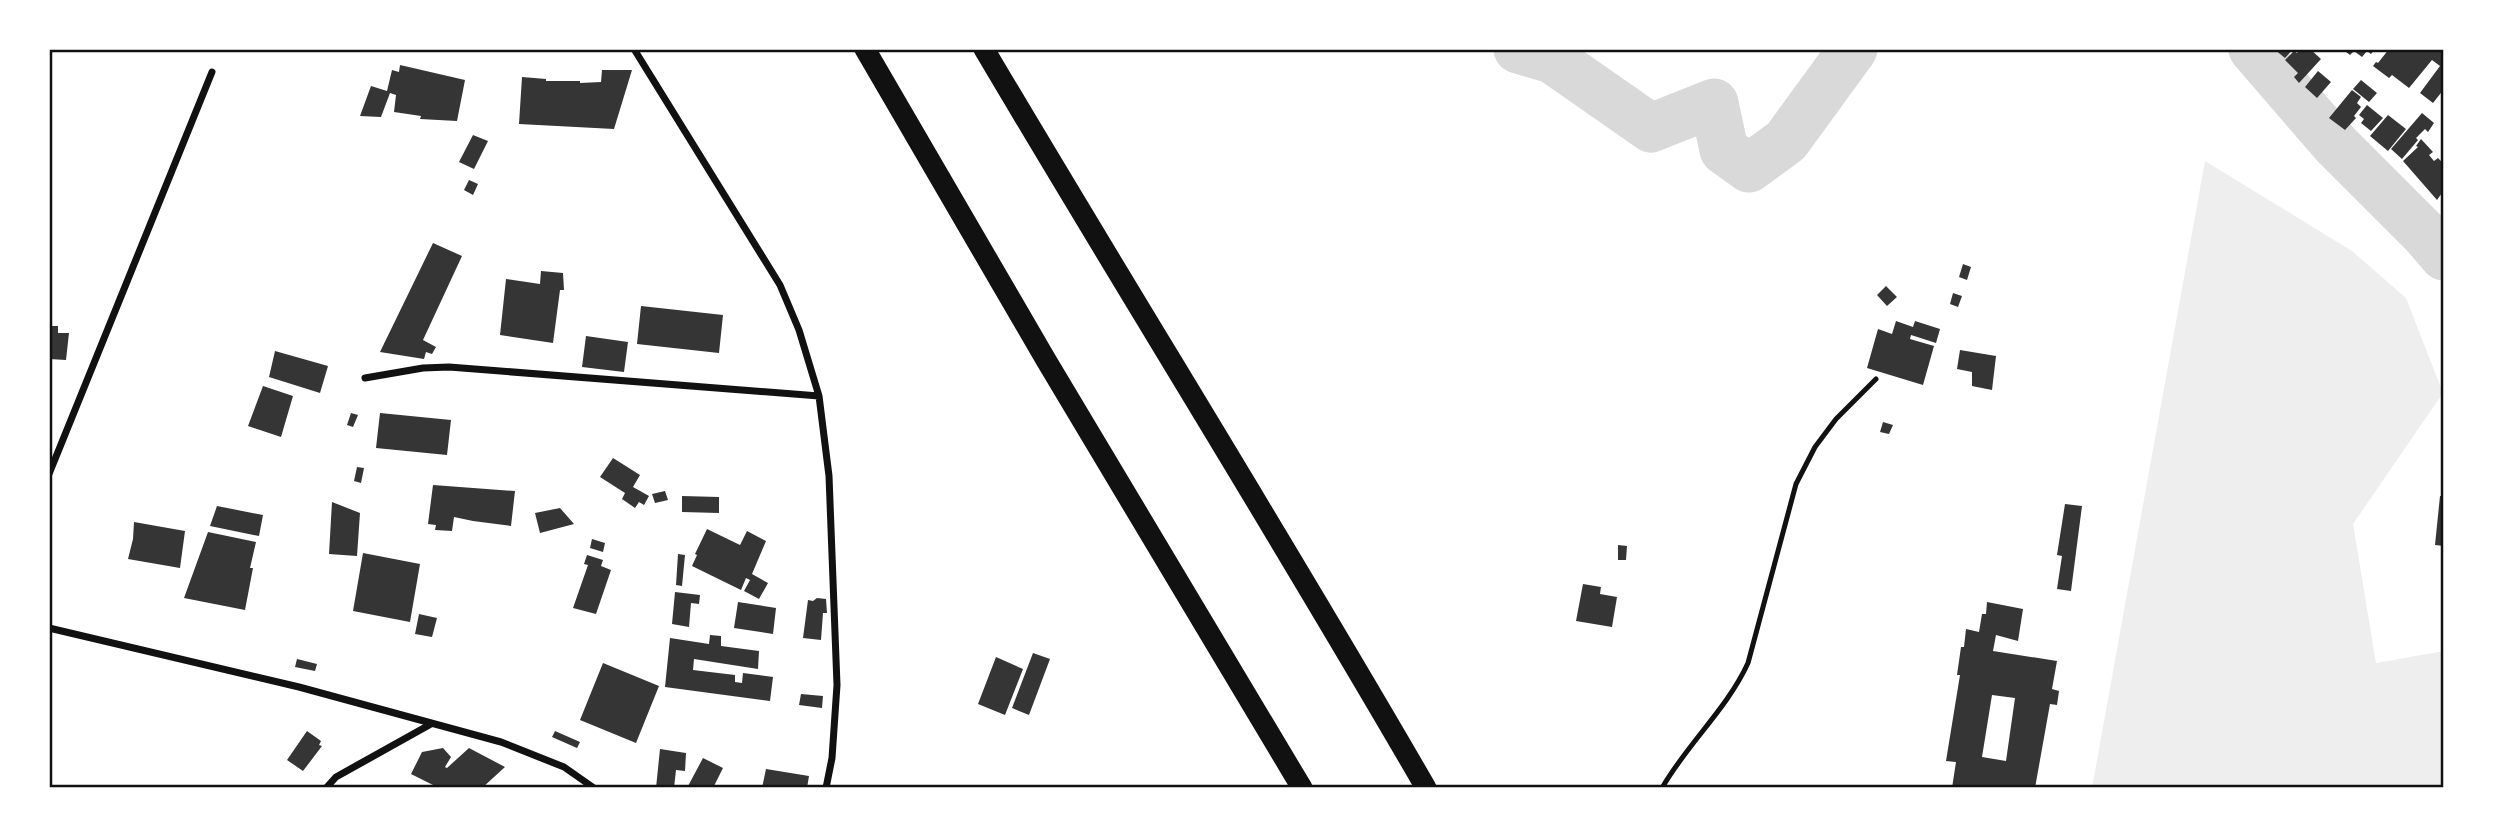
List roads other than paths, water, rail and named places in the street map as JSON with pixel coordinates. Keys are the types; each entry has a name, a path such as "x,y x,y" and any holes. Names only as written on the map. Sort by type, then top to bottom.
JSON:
{"highway":[{"path":"865,49 1053,372 1302,788"},
{"path":"984,49 1141,314 1363,678 1426,788"}],"street":[{"path":"634,49 780,285 800,330 819,396 829,475 837,685 832,758 826,788"},
{"path":"49,474 212,72"},
{"path":"365,378 423,368 449,367 819,396"},
{"path":"49,628 299,687 501,742 564,767 594,788"},
{"path":"326,788 336,777 431,724"}],"lane":[{"path":"1662,788 1740,681 1754,644 1796,484 1815,447 1836,419 1876,379"}],"waterway":[{"path":"1518,49 1552,59 1651,128 1714,103 1724,150 1749,168 1786,141 1853,49"},
{"path":"2253,49 2336,145 2444,256"}]}
